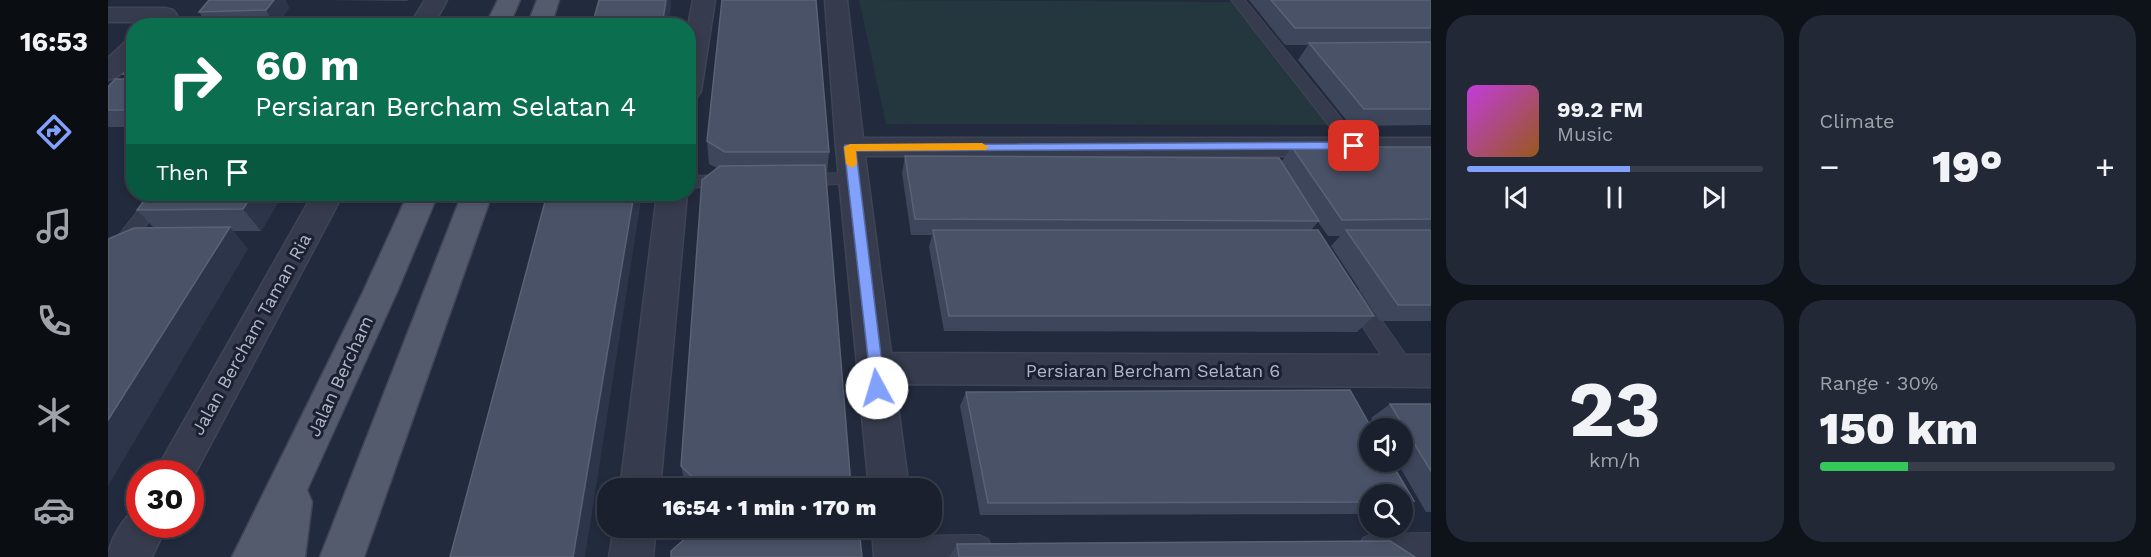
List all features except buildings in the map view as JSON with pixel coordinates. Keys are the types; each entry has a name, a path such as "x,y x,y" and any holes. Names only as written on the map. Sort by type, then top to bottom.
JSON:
{"main road":[{"path":"501,18 509,0"},
{"path":"542,18 548,0"},
{"name":"Jalan Bercham","path":"254,557 380,292 420,201"},
{"path":"342,557 474,201"},
{"path":"283,557 295,470"}],"street":[{"path":"426,18 436,0"},
{"path":"696,46 704,0"},
{"path":"836,0 853,179 888,478"},
{"path":"108,15 166,13"},
{"path":"108,72 126,54"},
{"path":"850,147 1259,156 1354,146 1431,147"},
{"name":"Jalan Bercham Taman Ria","path":"182,460 324,201"},
{"path":"641,478 671,201"},
{"name":"Persiaran Bercham Selatan 6","path":"875,368 1418,371"},
{"path":"128,557 139,538"},
{"path":"631,557 634,538"}],"lane":[{"path":"1238,0 1354,146"},
{"path":"783,180 853,179"},
{"path":"696,182 747,181"},
{"path":"108,263 155,201"},
{"path":"1342,279 1418,371"},
{"path":"895,544 1003,548"},
{"path":"1350,547 1431,546"}],"shaded area":[{"path":"859,0 1232,2 1329,125 886,124"}],"slow traffic":[{"path":"852,164 850,147 982,147"}],"route":[{"path":"877,388 850,147 1354,146"}]}
